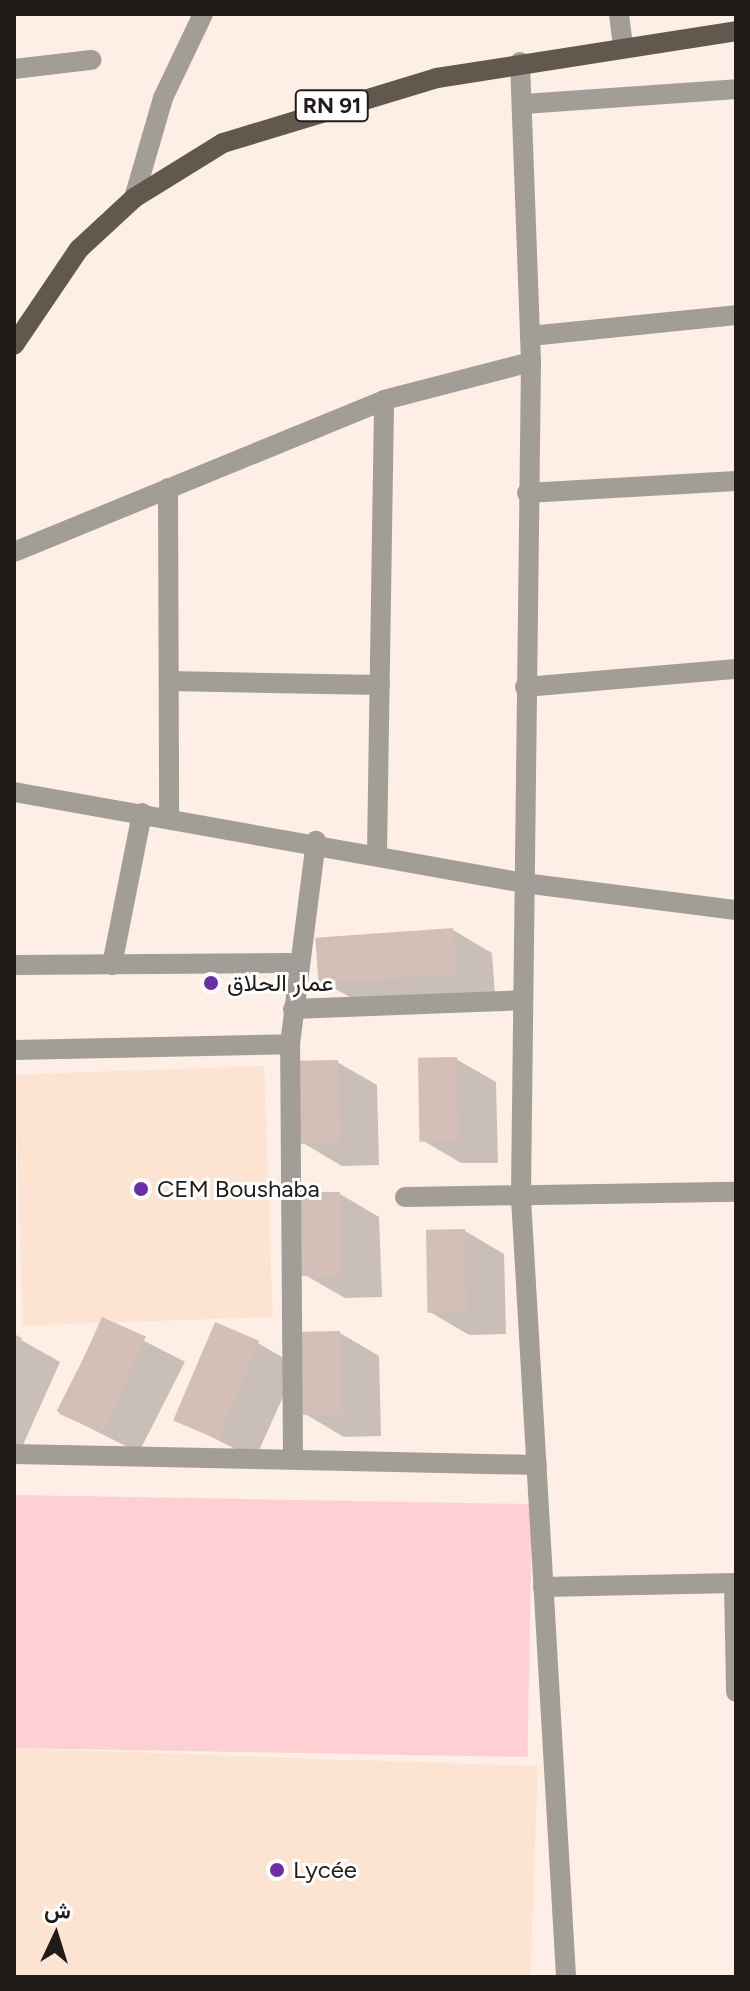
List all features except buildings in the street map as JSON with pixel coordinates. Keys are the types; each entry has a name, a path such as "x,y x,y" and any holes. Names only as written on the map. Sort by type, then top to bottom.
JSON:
{"main road":[{"name":"RN 91","path":"14,345 79,249 134,198 223,143 322,108 520,62 736,31"}],"street":[{"path":"134,198 163,98 203,14"},
{"path":"619,14 623,47"},
{"path":"14,69 91,60"},
{"path":"520,62 524,104 531,362 527,493 521,1198 566,1977"},
{"path":"524,104 736,89"},
{"path":"530,336 736,315"},
{"path":"14,552 384,400 531,362"},
{"path":"377,852 384,400"},
{"path":"527,493 736,481"},
{"path":"168,488 169,817"},
{"path":"525,687 736,669"},
{"path":"169,681 380,685"},
{"path":"14,792 316,841 524,883 736,910"},
{"path":"112,965 142,813"},
{"path":"293,1458 290,1044 296,963 316,841"},
{"path":"14,965 296,963"},
{"path":"293,1009 523,1000"},
{"path":"14,1050 290,1044"},
{"path":"405,1197 521,1198 736,1192"},
{"path":"14,1454 537,1465"},
{"path":"543,1587 735,1583 736,1692"}],"shaded area":[{"name":"CEM Boushaba","path":"264,1066 273,1317 23,1326 14,1075"},
{"path":"14,1495 532,1504 528,1757 14,1748"},
{"name":"Lycée","path":"14,1748 538,1766 530,1977 14,1977"}],"place":[{"name":"عمار الحلاق","path":"211,983"},
{"name":"CEM Boushaba","path":"141,1189"},
{"name":"Lycée","path":"277,1870"}]}
